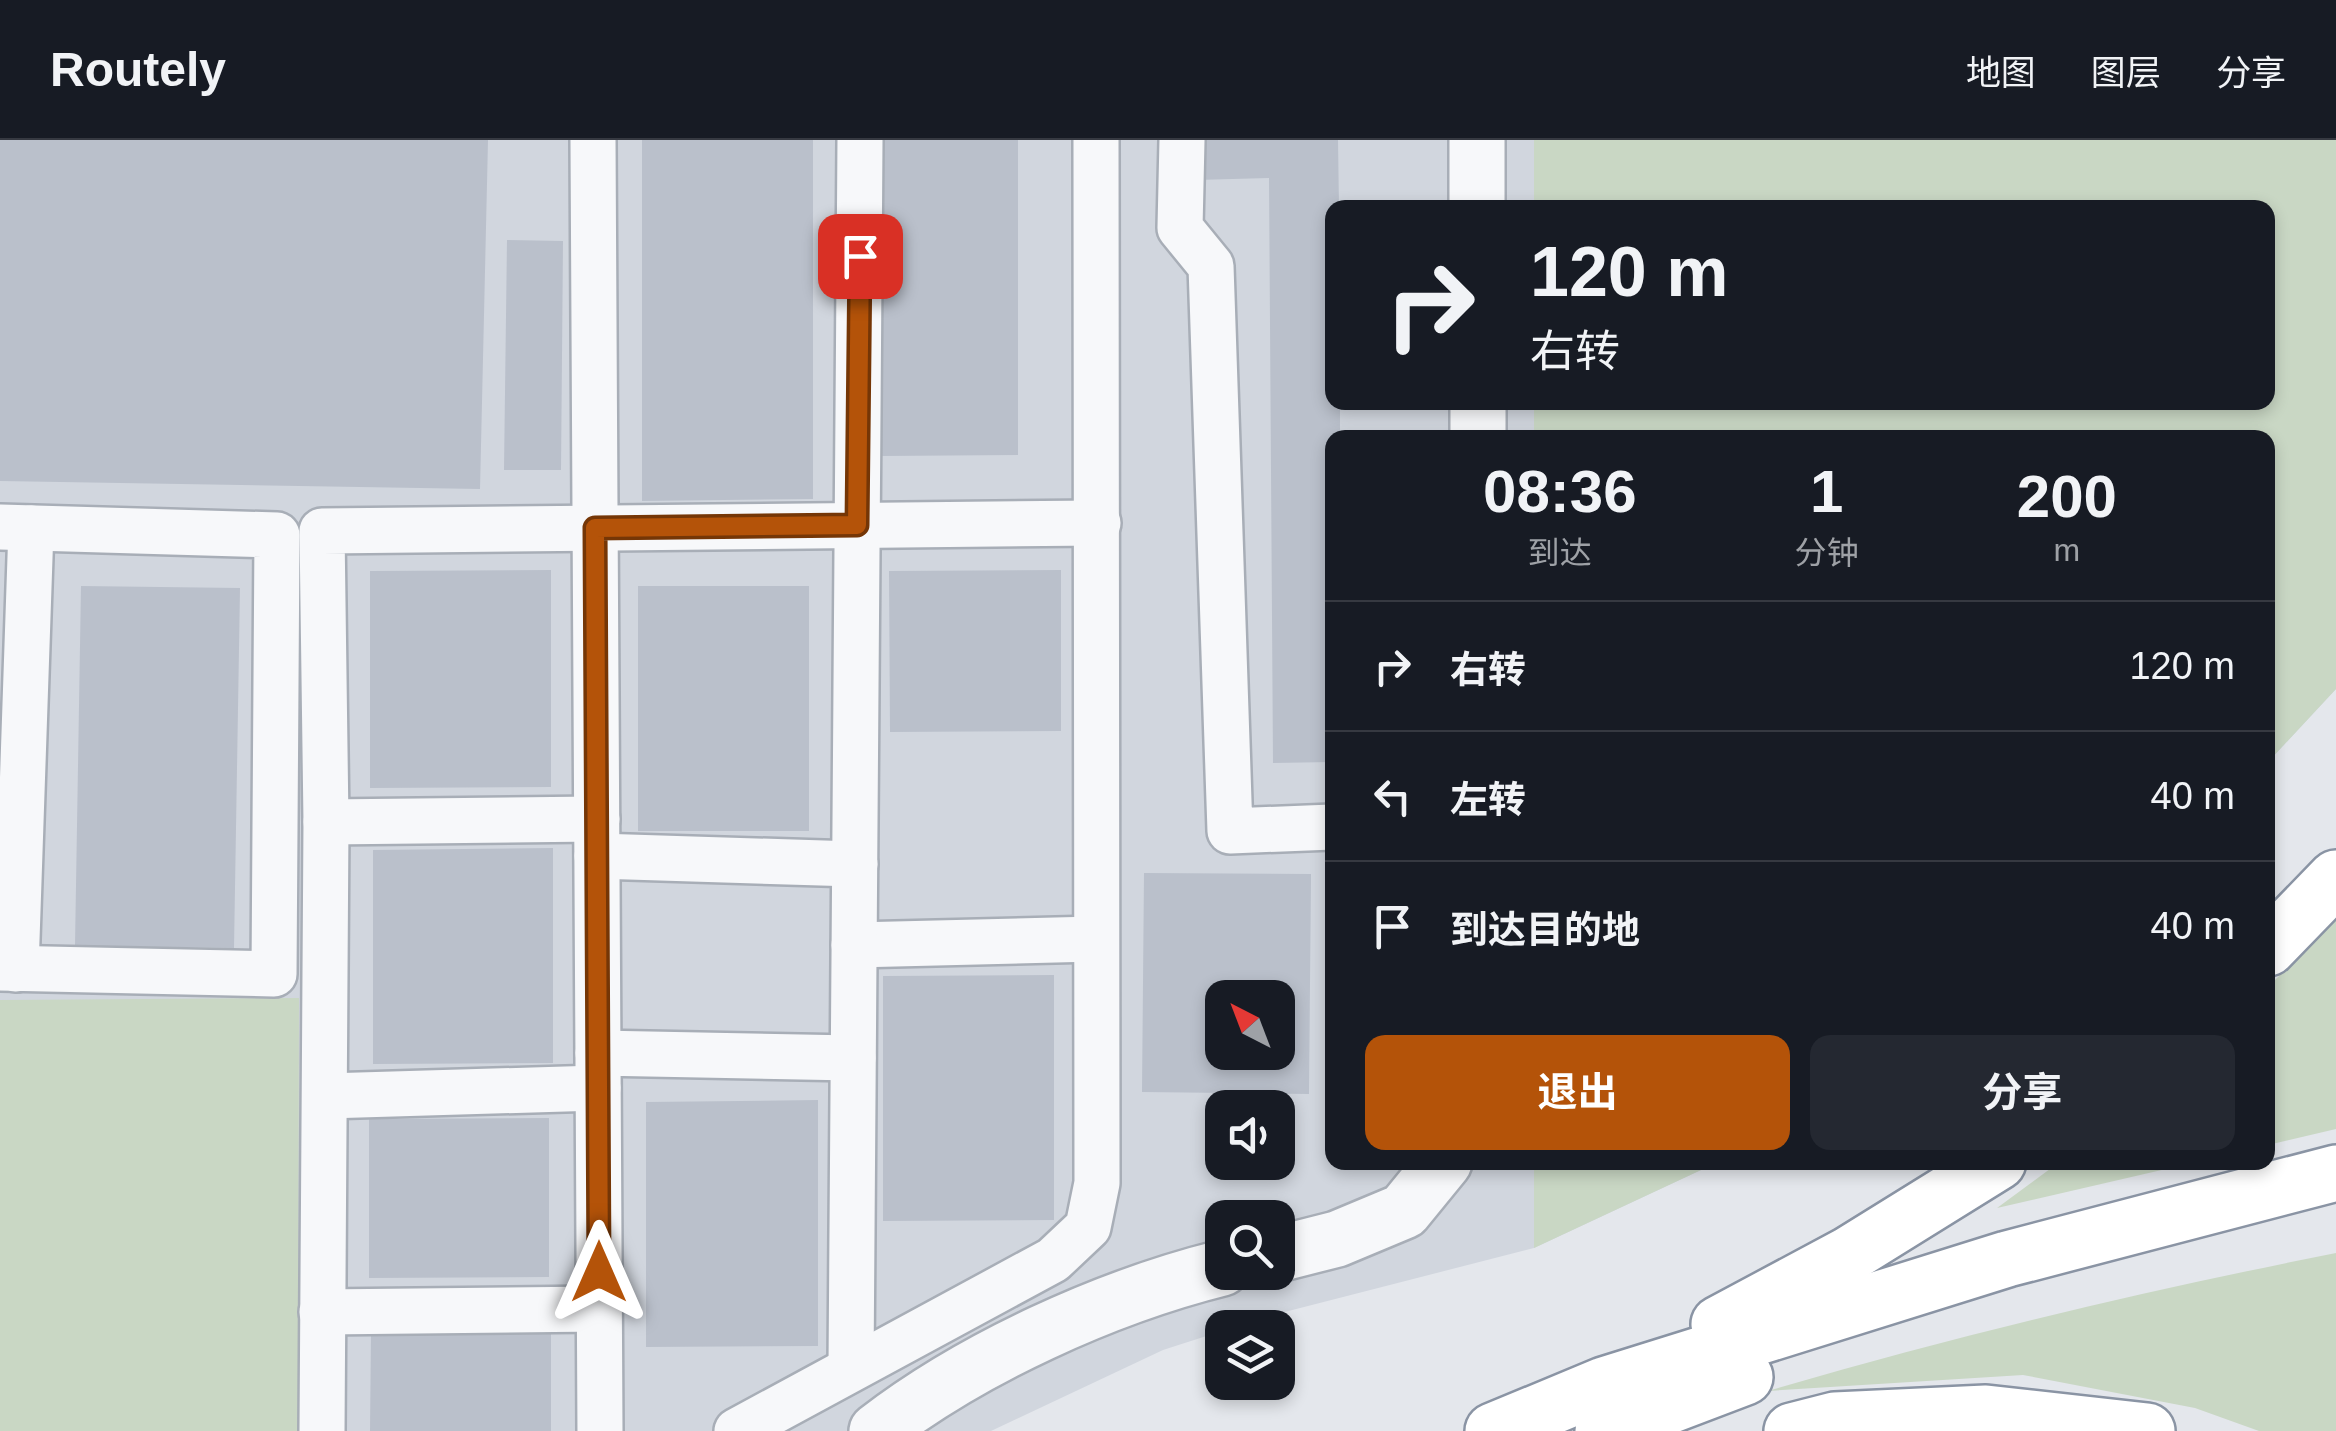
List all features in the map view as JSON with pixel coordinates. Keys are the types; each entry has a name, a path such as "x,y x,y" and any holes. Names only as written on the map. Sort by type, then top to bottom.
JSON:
{"highway":[{"path":"2275,941 2336,878"},
{"path":"1603,1408 1985,1170"},
{"path":"1603,1408 2008,1259 2336,1173"},
{"path":"1493,1431 1603,1408 2043,1276 2336,1203"},
{"path":"1792,1431 1835,1420 1986,1413 2147,1431"}],"street":[{"path":"592,140 600,1431"},
{"path":"851,1368 860,140"},
{"path":"737,1431 1053,1260 1088,1227 1097,1183 1096,140"},
{"path":"1182,140 1180,228 1211,266 1230,831 1325,826"},
{"path":"1477,140 1478,200"},
{"path":"322,1431 326,822 322,531 1098,523"},
{"path":"16,528 277,536 274,974 8,969 16,528"},
{"path":"326,822 597,838 855,864"},
{"path":"854,944 1095,939"},
{"path":"326,1096 598,1070 853,1058"},
{"path":"1295,1250 1337,1239 1404,1210 1437,1170"},
{"path":"877,1431 917,1400 1060,1326 1157,1286 1205,1273"},
{"path":"322,1312 599,1309"}],"shaded area":[{"path":"0,140 2336,140 2336,689 2275,754 2275,430 1325,430 1325,1170 1701,1170 1534,1248 1292,1310 1205,1310 1205,1336 1163,1350 991,1431 0,1431"}],"green space":[{"path":"1534,140 2336,140 2336,689 2275,754 2275,430 1534,430 1534,410 2275,410 2275,200 1534,200"},
{"path":"2336,919 2336,1129 2275,1143 2275,980"},
{"path":"299,998 298,1431 0,1431 0,1000"},
{"path":"1534,1170 1701,1170 1534,1248"},
{"path":"2049,1170 2162,1170 1997,1208"},
{"path":"2336,1253 2336,1431 2259,1431 2195,1408 2023,1375 1768,1391 2050,1316"}],"building":[{"path":"0,140 488,140 480,489 0,481"},
{"path":"642,140 813,140 813,499 642,501"},
{"path":"882,140 1018,140 1018,455 881,456"},
{"path":"1196,140 1338,140 1339,200 1325,200 1325,410 1340,410 1340,430 1325,430 1325,762 1273,763 1269,178 1196,180"},
{"path":"507,240 563,241 561,470 504,470"},
{"path":"551,570 551,787 370,788 370,571"},
{"path":"1061,570 1061,731 890,732 889,571"},
{"path":"81,586 240,588 234,948 75,946"},
{"path":"638,586 809,586 809,831 638,831"},
{"path":"553,848 553,1063 373,1064 373,850"},
{"path":"1144,873 1311,874 1309,1094 1295,1094 1295,1090 1142,1092"},
{"path":"1054,975 1054,1220 883,1221 883,976"},
{"path":"818,1100 818,1346 646,1347 646,1102"},
{"path":"549,1118 549,1277 369,1278 369,1119"},
{"path":"551,1333 551,1431 370,1431 371,1334"}],"route":[{"path":"599,1272 595,528 857,525 860,256"}]}
